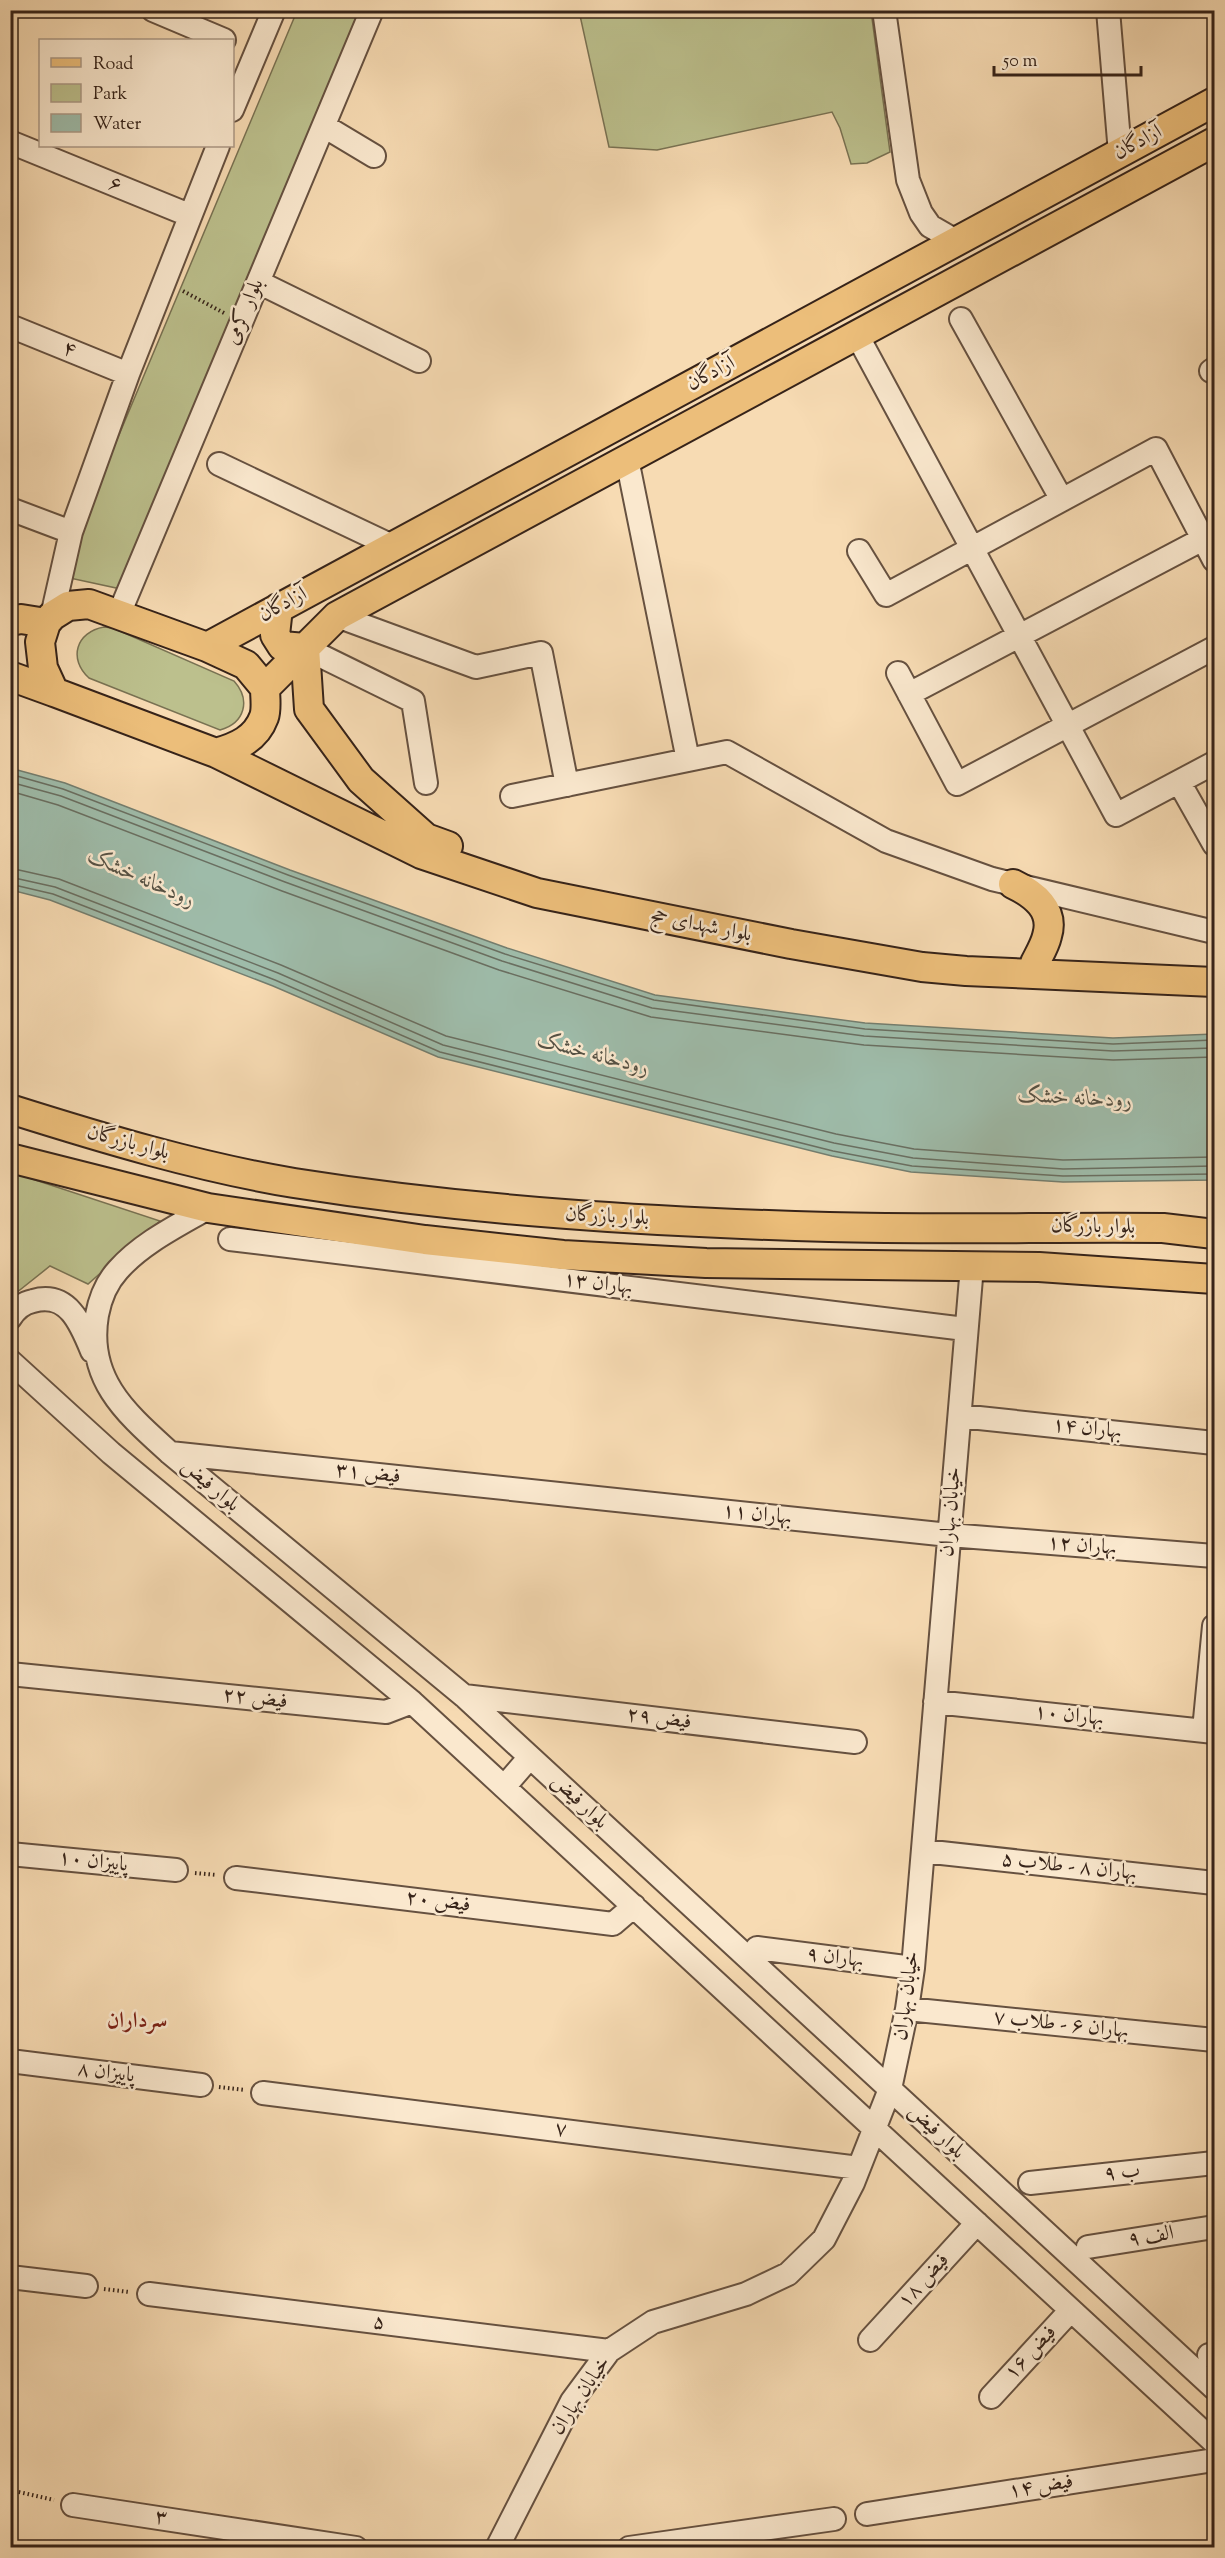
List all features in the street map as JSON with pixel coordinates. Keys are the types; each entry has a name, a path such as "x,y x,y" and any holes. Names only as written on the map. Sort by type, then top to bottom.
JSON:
{"main road":[{"name":"آزادگان","path":"207,647 1215,102"},
{"name":"آزادگان","path":"265,690 337,616 1215,142"},
{"path":"1039,196 1056,227"},
{"path":"54,692 43,668 40,642 49,620 68,606 89,604 207,647 246,665 265,690 309,709 305,648 282,646 275,636 278,608"},
{"path":"10,621 49,620"},
{"name":"بلوار شهدای حج","path":"10,676 216,753 421,854 537,893 791,944 922,967 976,972 1215,982"},
{"path":"216,753 239,747 255,733 265,716 265,690"},
{"name":"بلوار شهدای حج","path":"309,709 361,780 426,838 539,877 765,924 941,956 1035,963 1215,967"},
{"path":"1013,884 1034,894 1046,913 1048,935 1035,963"},
{"name":"بلوار بازرگان","path":"10,1109 130,1145 290,1182 434,1203 563,1215 830,1227 1163,1228 1215,1234"},
{"name":"بلوار بازرگان","path":"10,1158 208,1208 425,1239 562,1255 706,1263 1039,1267 1215,1279"},
{"path":"425,1239 434,1203"}],"street":[{"path":"153,10 222,39"},
{"path":"234,105 274,10"},
{"name":"بلوار کرمی","path":"119,614 372,10"},
{"path":"884,10 908,180 921,213 930,226 956,241"},
{"path":"1108,10 1120,153"},
{"path":"234,45 256,54"},
{"path":"324,126 374,156"},
{"name":"۶","path":"10,142 189,214"},
{"path":"49,620 71,532 163,281 218,147"},
{"path":"258,282 419,361"},
{"path":"961,319 1062,500"},
{"name":"۴","path":"10,326 128,374"},
{"path":"856,335 1116,815 1215,763"},
{"path":"859,551 885,595 1156,449 1215,560"},
{"path":"627,459 688,760"},
{"path":"219,464 392,546"},
{"path":"10,509 71,532"},
{"path":"909,694 1203,538"},
{"path":"337,616 476,667 541,653 567,785"},
{"path":"305,648 412,701 426,783"},
{"path":"898,673 957,784 1215,648"},
{"path":"512,796 727,752 886,841 992,879 1215,932"},
{"path":"1179,782 1215,844"},
{"name":"بلوار فیض","path":"208,1208 147,1244 117,1271 100,1299 95,1329 96,1360 110,1392 170,1453 464,1696 1215,2388"},
{"name":"بهاران ۱۳","path":"230,1239 966,1329"},
{"name":"خیابان بهاران","path":"497,2547 572,2402 609,2351 654,2322 747,2294 788,2274 824,2239 859,2168 890,2089 907,2009 912,1968 972,1266"},
{"path":"10,1318 26,1303 41,1299 56,1301 70,1308 79,1320 96,1360"},
{"name":"بلوار فیض","path":"13,1363 111,1453 412,1702 1215,2442"},
{"name":"بهاران ۱۴","path":"960,1416 1215,1443"},
{"name":"فیض ۳۱","path":"170,1453 566,1495"},
{"name":"بهاران ۱۱","path":"566,1495 949,1535"},
{"name":"بهاران ۱۲","path":"949,1535 1215,1556"},
{"path":"1209,1731 1215,1626"},
{"name":"فیض ۲۲","path":"10,1674 386,1712 412,1702"},
{"name":"فیض ۲۹","path":"464,1696 855,1742"},
{"name":"بهاران ۱۰","path":"935,1702 1209,1731"},
{"path":"504,1787 530,1757"},
{"name":"بهاران ۸ - طلاب ۵","path":"923,1851 1215,1883"},
{"name":"پاییزان ۱۰","path":"10,1854 176,1870"},
{"name":"فیض ۲۰","path":"236,1878 613,1924 634,1906"},
{"name":"بهاران ۹","path":"757,1948 912,1968"},
{"name":"بهاران ۶ - طلاب ۷","path":"907,2009 1215,2040"},
{"name":"پاییزان ۸","path":"10,2061 201,2085"},
{"name":"۷","path":"263,2093 859,2168"},
{"name":"۹ ب","path":"1030,2183 1215,2163"},
{"name":"فیض ۱۸","path":"870,2340 977,2223"},
{"name":"۹ الف","path":"1088,2247 1215,2227"},
{"path":"10,2277 86,2286"},
{"name":"۵","path":"149,2294 609,2351"},
{"name":"فیض ۱۶","path":"991,2397 1071,2310"},
{"name":"فیض ۱۴","path":"867,2514 1215,2460"},
{"name":"۳","path":"73,2505 356,2547"},
{"path":"629,2547 834,2519"}],"path":[{"path":"163,281 241,322"},
{"path":"176,1870 236,1878"},
{"path":"201,2085 263,2093"},
{"path":"86,2286 149,2294"},
{"path":"10,2490 73,2505"}],"green space":[{"path":"297,11 359,11 126,569 121,589 65,577 74,542"},
{"path":"579,11 871,11 890,152 867,163 851,164 840,128 832,112 657,150 609,147"},
{"path":"104,627 113,628 234,681 244,703 240,716 228,727 220,730 89,678 82,671 79,663 78,647 87,634"},
{"path":"11,1172 160,1221 88,1284 50,1266 11,1297"}],"water":[{"name":"رودخانه خشک","path":"10,768 65,783 290,870 507,948 655,995 865,1023 1113,1038 1214,1034 1214,1180 1063,1182 911,1172 832,1156 438,1057 273,986 50,900 11,890"}],"district":[{"name":"سرداران","path":"137,2022"}]}
